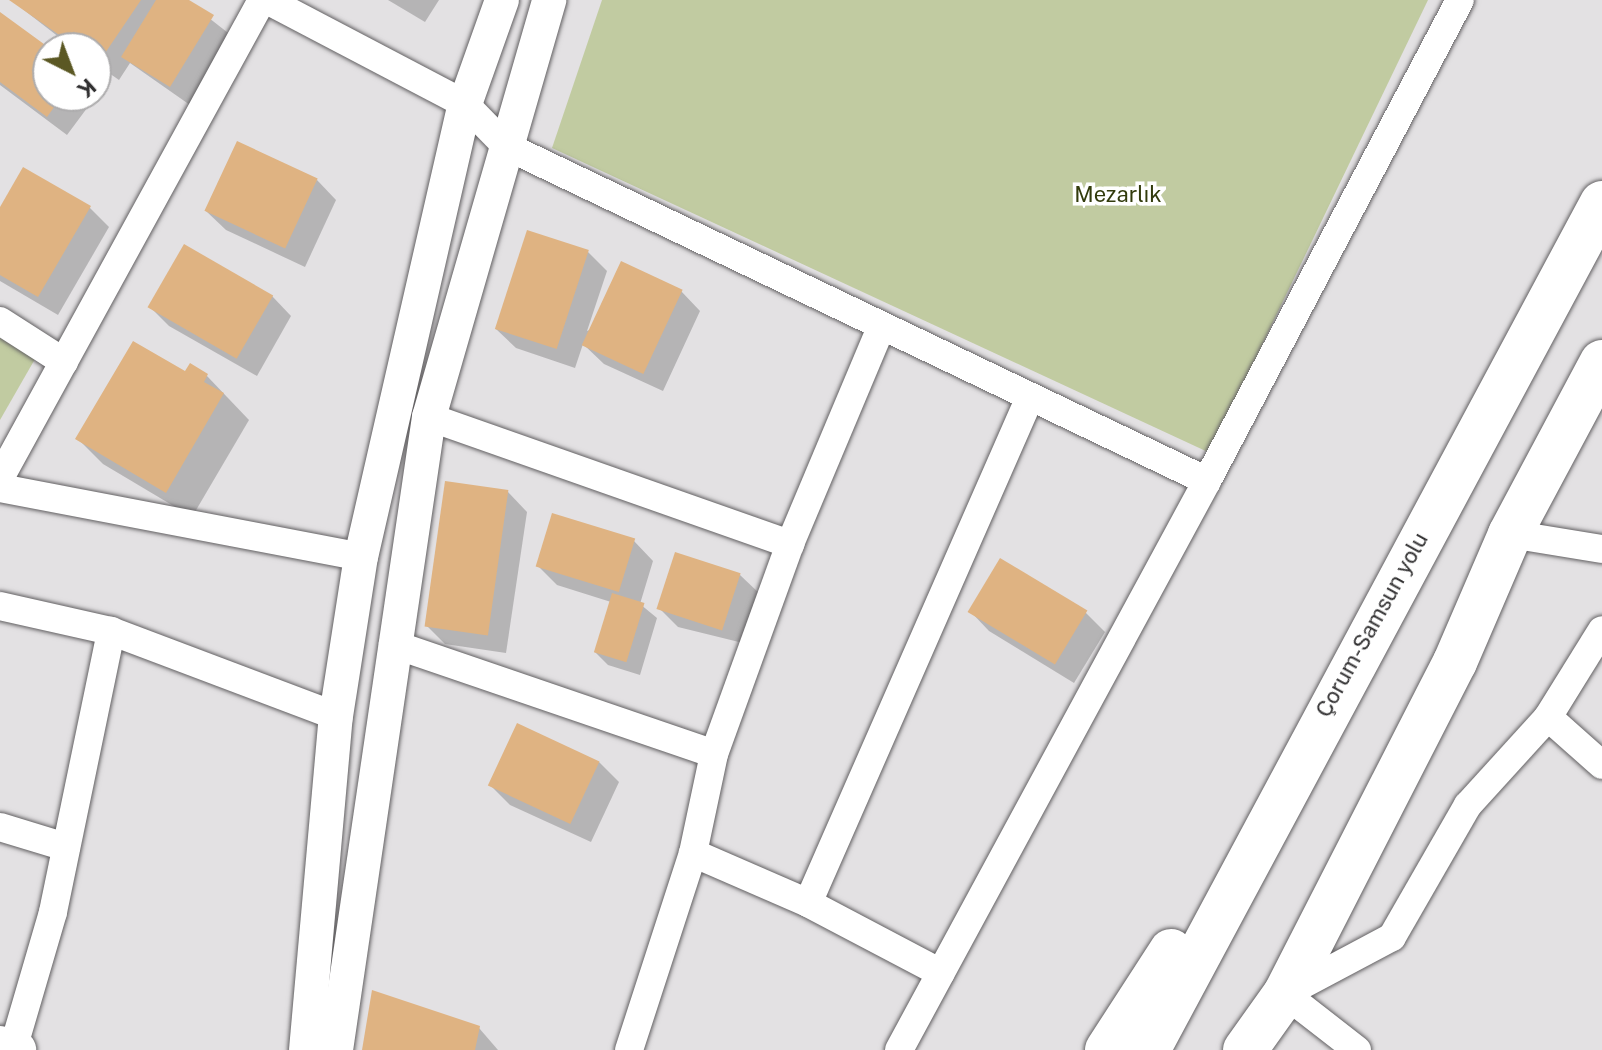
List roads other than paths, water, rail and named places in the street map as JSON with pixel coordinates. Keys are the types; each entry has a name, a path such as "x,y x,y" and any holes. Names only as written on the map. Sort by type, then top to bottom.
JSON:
{"highway":[{"name":"Çorum-Samsun yolu","path":"1148,1050 1315,731 1602,203"},
{"path":"1245,1050 1285,994 1455,662 1510,534 1602,362"},
{"path":"1107,1050 1315,731"}],"main road":[{"path":"0,1045 15,1050"}],"street":[{"path":"0,478 264,0 465,104 506,146 881,328 1207,481"},
{"path":"306,1050 336,716 361,557 465,104 502,0"},
{"path":"336,1050 393,644 429,417 549,0"},
{"path":"899,1050 1207,481 1460,0"},
{"path":"0,321 64,362"},
{"path":"629,1050 693,853 714,754 790,544 881,328"},
{"path":"808,903 1030,397"},
{"path":"429,417 790,544"},
{"path":"0,488 361,557"},
{"path":"1510,534 1602,549"},
{"path":"0,606 111,631 336,716"},
{"path":"1357,1050 1285,994 1392,937 1468,805 1548,717 1602,630"},
{"path":"15,1050 66,847 111,631"},
{"path":"393,644 714,754"},
{"path":"1548,717 1602,765"},
{"path":"0,827 66,847"},
{"path":"693,853 808,903 941,973"}],"park label":[{"name":"Mezarlık","path":"1118,195"}]}
